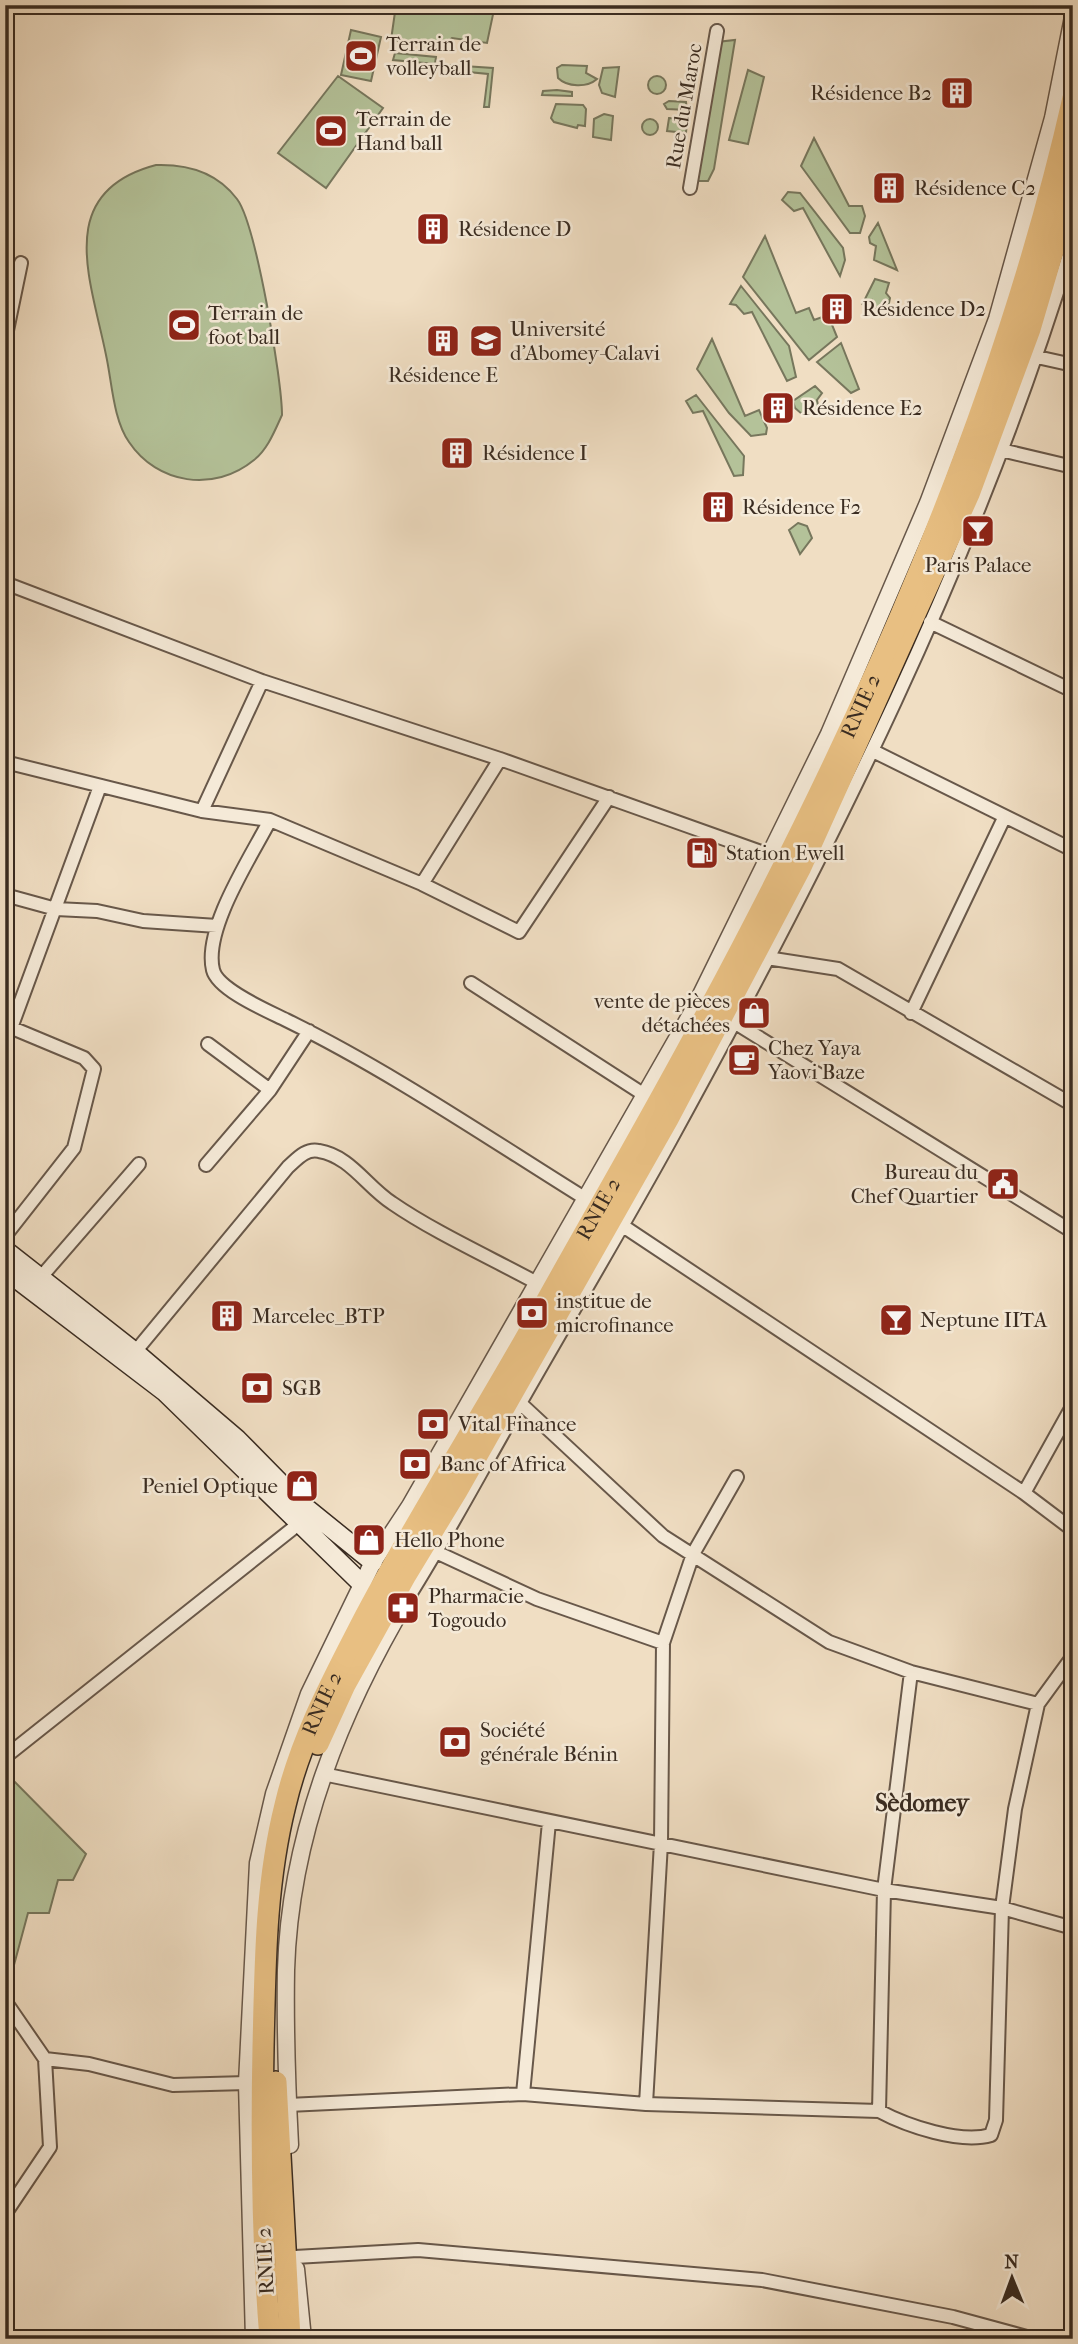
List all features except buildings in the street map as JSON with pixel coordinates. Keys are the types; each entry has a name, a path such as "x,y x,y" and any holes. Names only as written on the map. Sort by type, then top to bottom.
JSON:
{"highway":[{"name":"RNIE 2","path":"290,2339 276,2088 278,1928 286,1863 301,1797 321,1735 397,1571 708,1013 778,858 901,611 956,476 1008,333 1040,233 1073,98"},
{"name":"RNIE 2","path":"397,1571 549,1331 729,1019 801,867 969,494 1030,329 1073,183"},
{"name":"RNIE 2","path":"270,2339 262,2211 262,2103 265,1947 271,1872 286,1799 317,1709 387,1591"}],"main road":[{"path":"5,1250 135,1352 237,1438 300,1503 397,1571"},
{"path":"5,1270 165,1392 301,1522 387,1591"}],"street":[{"path":"303,2339 295,2257 288,2105 286,1968 296,1880 323,1774 352,1699 387,1591 397,1571 410,1506 778,858 883,613 968,401 997,319 1053,118 1073,17"},
{"name":"Rue du Maroc","path":"690,188 717,31"},
{"path":"397,1571 436,1552 623,1226 729,1019 767,958 873,751 962,552 1037,357 1073,242"},
{"path":"5,340 21,262"},
{"path":"1037,357 1073,365"},
{"path":"1001,450 1073,467"},
{"path":"5,583 262,681 500,759 586,792 609,797 778,858"},
{"path":"930,622 1073,691"},
{"path":"202,811 262,681"},
{"path":"873,751 1073,850"},
{"path":"422,884 500,759"},
{"path":"5,762 202,811 270,820 422,884 519,932 609,797"},
{"path":"5,1236 74,1148 94,1069 84,1058 8,1026 56,909 100,786"},
{"path":"911,1013 1004,818"},
{"path":"270,820 217,926 210,955 214,975 234,993 309,1031 586,1199"},
{"path":"5,895 56,909 96,911 143,921 217,926"},
{"path":"767,958 838,969 1073,1105"},
{"path":"471,983 643,1094"},
{"path":"729,1019 1073,1232"},
{"path":"206,1165 270,1090 309,1031"},
{"path":"208,1044 270,1090"},
{"path":"135,1352 288,1167 304,1153 315,1150 331,1153 351,1166 370,1187 393,1204 537,1283"},
{"path":"41,1278 139,1164"},
{"path":"623,1226 1024,1493 1073,1530"},
{"path":"520,1403 663,1536 829,1642 911,1672 1038,1704"},
{"path":"1024,1493 1073,1405"},
{"path":"646,2105 661,1843 663,1643 692,1554 737,1477"},
{"path":"5,1757 301,1522"},
{"path":"436,1552 537,1599 663,1643"},
{"path":"254,2339 247,2083 253,1938 260,1852 274,1794 309,1694 387,1591"},
{"path":"288,2105 523,2094 646,2105 879,2111 901,2123 976,2140 991,2135 996,2120 1002,1909 1015,1809 1038,1704 1073,1656"},
{"path":"879,2111 884,1890 911,1672"},
{"path":"323,1774 884,1890 1002,1909 1073,1928"},
{"path":"523,2094 549,1822"},
{"path":"5,2001 45,2059 50,2147 5,2214"},
{"path":"45,2059 89,2064 173,2085 247,2083"},
{"path":"295,2257 418,2250 762,2280 953,2317 1034,2339"}],"green space":[{"path":"396,5 495,5 487,43 452,38 442,46 391,40"},
{"path":"773,5 809,5 808,12 773,13"},
{"name":"Terrain de volleyball","path":"351,30 381,37 371,81 341,75"},
{"path":"735,40 714,169 708,181 697,181 717,42"},
{"path":"395,53 436,57 435,64 393,60"},
{"path":"448,65 493,68 489,107 484,107 488,74 448,70"},
{"path":"562,65 587,66 586,73 597,79 583,85 566,83 558,78 557,68"},
{"path":"619,67 615,97 602,93 599,85 603,68"},
{"path":"748,70 764,77 748,144 729,140"},
{"name":"Terrain de Hand ball","path":"338,76 383,108 326,188 278,153"},
{"path":"657,76 663,79 666,85 663,91 657,94 651,91 648,85 651,79"},
{"path":"543,91 572,92 572,96 542,95"},
{"path":"669,101 686,102 687,110 667,109 664,104"},
{"path":"556,104 583,105 586,109 585,126 578,125 577,128 554,122 551,118"},
{"path":"604,114 613,116 611,140 593,137 594,119"},
{"path":"669,118 687,120 686,133 667,131"},
{"path":"647,119 653,119 658,127 656,133 647,135 642,130 642,124"},
{"path":"814,138 849,206 862,206 865,216 860,233 850,233 801,166"},
{"name":"Terrain de foot ball","path":"156,165 201,171 229,190 244,214 260,269 273,338 282,415 271,439 259,456 222,477 187,479 170,475 155,467 129,442 119,422 114,400 88,269 87,242 91,217 103,196 124,178"},
{"path":"788,192 800,193 843,248 845,260 840,276 803,208 794,211 782,200"},
{"path":"878,223 897,270 874,260 876,246 870,243 869,237"},
{"path":"765,236 796,313 809,308 814,320 828,315 837,337 809,360 743,277"},
{"path":"875,279 889,283 886,293 890,298 888,308 875,308 872,300 863,303"},
{"path":"741,286 789,346 796,377 787,381 752,312 744,314 736,305 730,304"},
{"path":"712,339 745,416 759,410 767,428 766,434 751,436 729,413 697,369"},
{"path":"841,343 859,389 851,393 817,362"},
{"path":"815,386 822,393 817,400 819,411 803,415 795,408 793,401"},
{"path":"696,395 744,456 743,475 734,476 703,411 693,413 686,401"},
{"path":"798,523 807,526 812,538 800,554 789,530"},
{"path":"5,1772 86,1854 73,1880 58,1880 49,1913 28,1913 14,1965 5,1973"}],"place":[{"name":"Terrain de volleyball","path":"361,56"},
{"name":"Résidence B2","path":"957,93"},
{"name":"Terrain de Hand ball","path":"331,131"},
{"name":"Résidence C2","path":"889,188"},
{"name":"Résidence D","path":"433,229"},
{"name":"Résidence D2","path":"837,309"},
{"name":"Terrain de foot ball","path":"184,325"},
{"name":"Résidence E","path":"443,341"},
{"name":"Université d'Abomey-Calavi","path":"486,341"},
{"name":"Résidence E2","path":"778,408"},
{"name":"Résidence I","path":"457,453"},
{"name":"Résidence F2","path":"718,507"},
{"name":"Paris Palace","path":"978,531"},
{"name":"Station Ewell","path":"702,853"},
{"name":"vente de pièces détachées","path":"754,1013"},
{"name":"Chez Yaya Yaovi Baze","path":"744,1060"},
{"name":"Bureau du Chef Quartier","path":"1003,1184"},
{"name":"institue de microfinance","path":"532,1313"},
{"name":"Marcelec_BTP","path":"227,1316"},
{"name":"Neptune IITA","path":"896,1320"},
{"name":"SGB","path":"257,1388"},
{"name":"Vital Finance","path":"433,1424"},
{"name":"Banc of Africa","path":"415,1464"},
{"name":"Peniel Optique","path":"302,1486"},
{"name":"Hello Phone","path":"369,1540"},
{"name":"Pharmacie Togoudo","path":"403,1608"},
{"name":"Société générale Bénin","path":"455,1742"}],"district":[{"name":"Sèdomey","path":"922,1803"}]}
